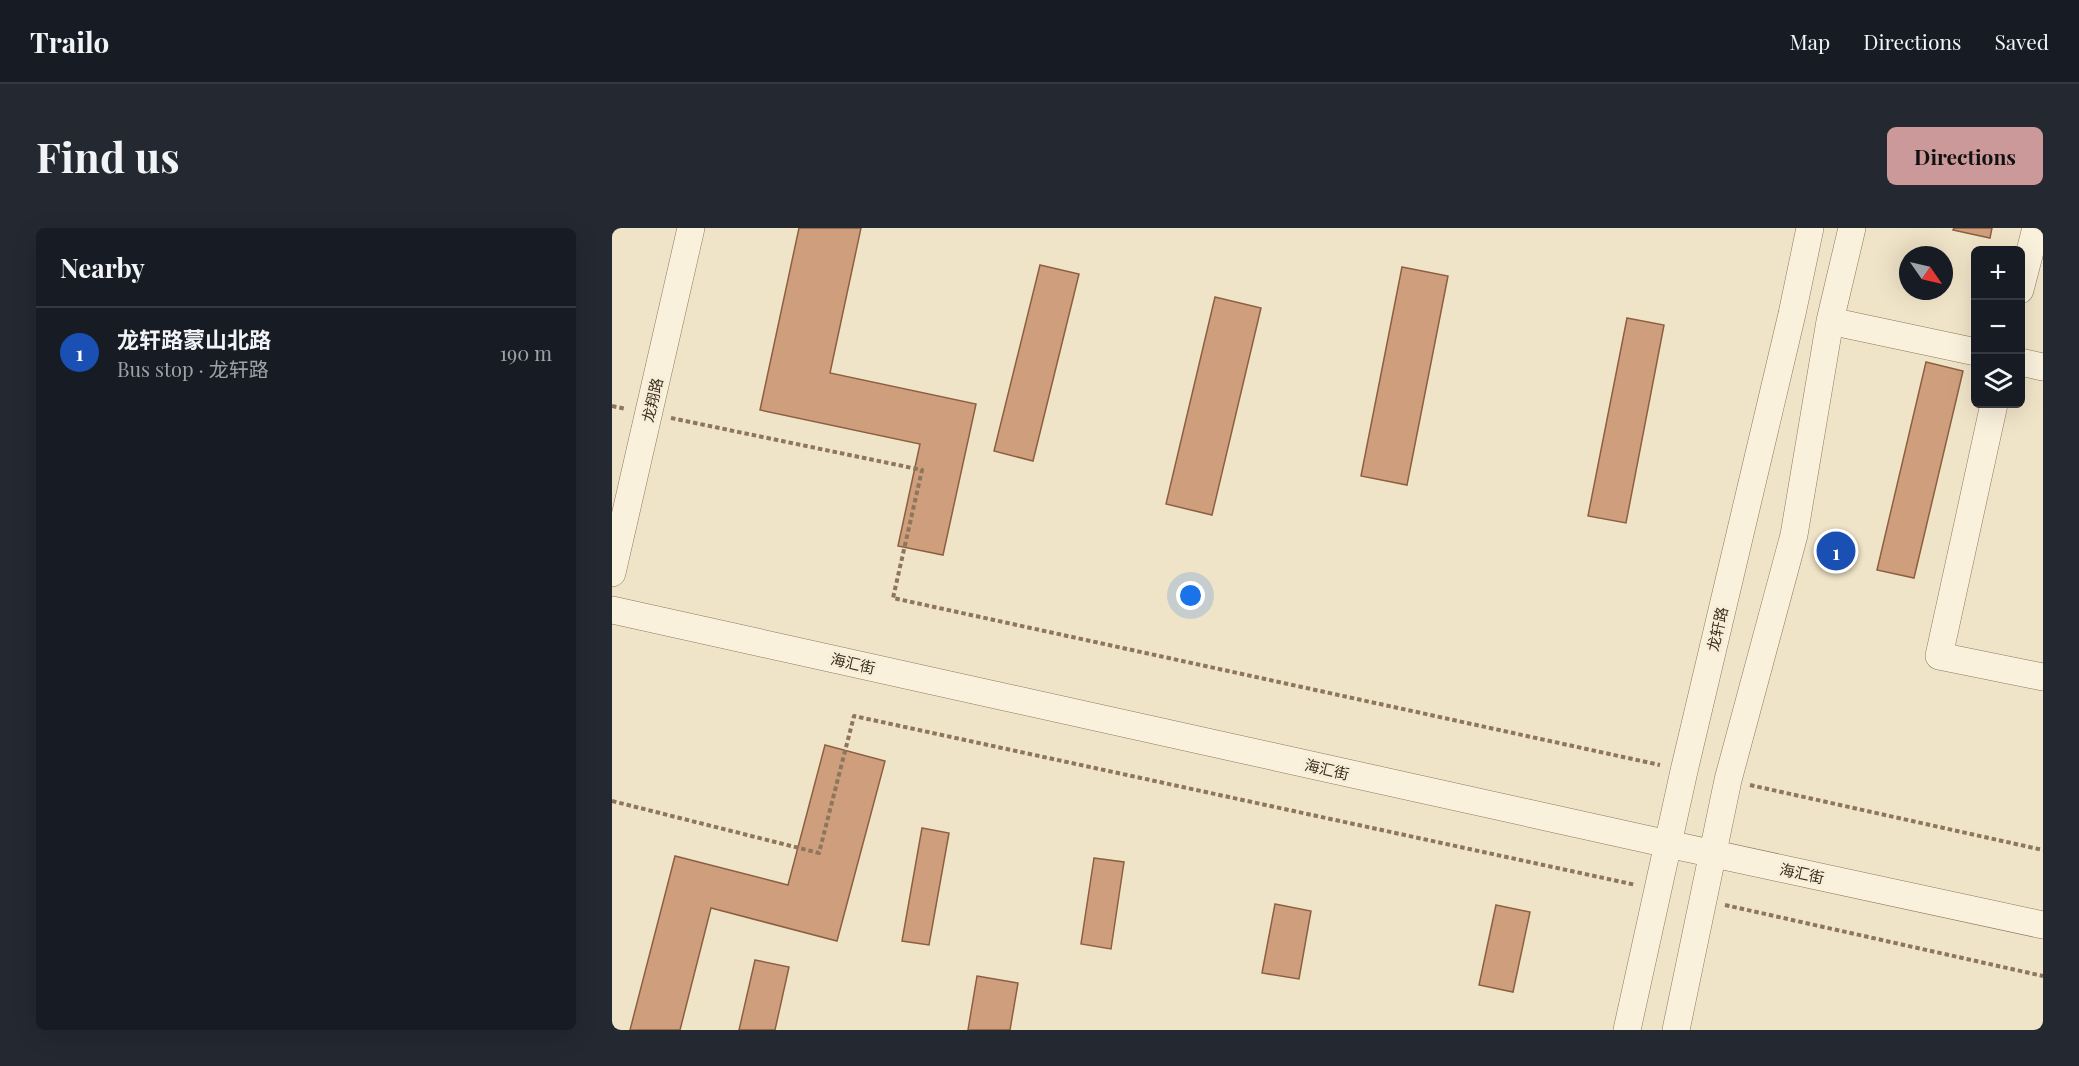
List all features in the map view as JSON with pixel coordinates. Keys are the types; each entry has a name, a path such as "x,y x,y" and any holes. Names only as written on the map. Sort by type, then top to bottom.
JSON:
{"street":[{"name":"龙翔路","path":"612,573 692,228"},
{"name":"龙轩路","path":"1627,1030 1684,771 1792,314 1810,228"},
{"path":"1676,1030 1728,780 1794,535 1830,321 1852,228"},
{"path":"2025,271 2036,228"},
{"path":"1830,321 1971,351"},
{"path":"2025,363 2043,367"},
{"path":"1993,408 1939,656 2043,677"},
{"name":"海汇街","path":"612,610 1712,854 2043,925"}],"path":[{"path":"612,406 922,470 893,598 1684,771"},
{"path":"612,801 819,853 854,716 1658,890"},
{"path":"1728,780 2043,850"},
{"path":"1702,900 2043,976"}],"building":[{"path":"799,228 861,228 830,373 976,404 943,555 898,546 920,444 760,410"},
{"path":"1954,228 1992,228 1990,238 1953,230"},
{"path":"1040,265 1079,274 1033,461 994,451"},
{"path":"1402,267 1448,276 1407,485 1361,476"},
{"path":"1215,297 1261,308 1212,515 1166,504"},
{"path":"1627,318 1664,325 1626,523 1588,516"},
{"path":"1926,362 1963,371 1914,578 1877,570"},
{"path":"825,745 885,761 837,941 711,908 680,1030 630,1030 675,856 788,885"},
{"path":"922,828 949,833 929,945 902,941"},
{"path":"1094,858 1124,862 1111,949 1081,944"},
{"path":"1275,904 1311,911 1299,979 1262,973"},
{"path":"1496,905 1530,912 1513,992 1479,985"},
{"path":"755,960 789,967 775,1030 739,1030"},
{"path":"977,976 1018,983 1010,1030 968,1030"}],"place":[{"name":"龙轩路蒙山北路","path":"1836,551"}]}
